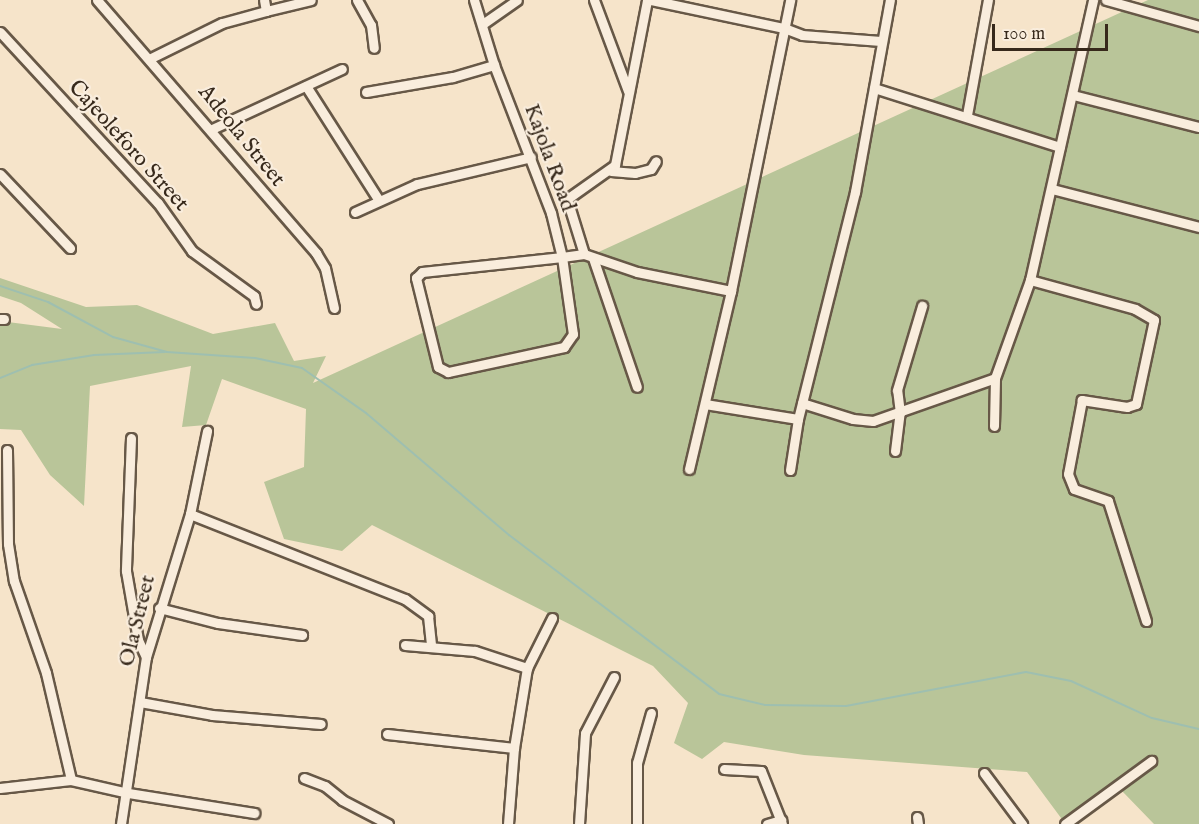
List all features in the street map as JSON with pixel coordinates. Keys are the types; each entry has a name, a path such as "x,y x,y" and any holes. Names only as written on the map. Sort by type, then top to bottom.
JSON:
{"street":[{"name":"Adeola Street","path":"97,0 212,129 279,214 316,254 326,268 334,308"},
{"path":"264,0 266,10"},
{"path":"149,59 222,23 311,0"},
{"path":"357,0 371,25 374,48"},
{"name":"Kajola Road","path":"474,0 484,23 494,65 531,157 562,256 573,334 564,347 448,372 434,361 418,274 562,256"},
{"path":"484,23 517,0"},
{"path":"594,0 628,92"},
{"path":"611,171 646,0"},
{"path":"651,0 784,28 802,35 881,41"},
{"path":"689,469 731,291 790,0"},
{"path":"790,470 798,419 855,192 890,0"},
{"path":"967,115 988,0"},
{"path":"994,426 995,378 1030,280 1094,0"},
{"path":"1106,0 1199,26"},
{"name":"Cajeoleforo Street","path":"0,32 158,203 192,250 254,297 256,304"},
{"path":"366,92 453,77 494,65"},
{"path":"212,129 342,69"},
{"path":"306,86 378,199"},
{"path":"874,88 967,115 1060,147"},
{"path":"1073,95 1199,127"},
{"path":"355,212 378,199 424,182 531,157"},
{"path":"637,387 567,199 611,171 635,173 651,169 656,161"},
{"path":"0,174 69,248"},
{"path":"1052,189 1199,227"},
{"path":"562,256 589,256 731,291"},
{"path":"1030,280 1135,309 1154,320 1136,404 1127,407 1082,400 1068,474 1074,489 1107,501 1146,621"},
{"path":"895,451 900,412 897,390 922,306"},
{"path":"802,403 862,421 900,412 995,378"},
{"path":"705,404 798,419"},
{"name":"Ola Street","path":"121,824 128,793 146,657 159,608 190,514 207,431"},
{"path":"131,438 126,571 138,640 146,657"},
{"path":"7,450 9,544 14,581 46,673 71,780"},
{"path":"190,514 405,599 428,616 431,647"},
{"path":"159,608 218,623 302,635"},
{"path":"508,824 514,748 527,668 552,618"},
{"path":"405,645 475,651 527,668"},
{"path":"579,824 585,733 614,677"},
{"path":"140,702 212,715 321,723"},
{"path":"637,824 637,763 651,713"},
{"path":"387,734 514,748"},
{"path":"1065,824 1151,761"},
{"path":"724,769 761,771 782,822 767,824"},
{"path":"984,773 1022,824"},
{"path":"304,778 325,786 342,800 388,824"},
{"path":"0,788 71,780 128,793 254,813"}],"green space":[{"path":"1148,0 1199,0 1199,824 1154,824 1122,791 1064,822 1027,772 804,755 724,742 702,759 674,743 688,703 653,666 372,525 342,551 284,539 264,482 304,467 306,409 222,379 206,425 182,427 191,366 90,386 84,506 50,475 21,430 0,429 0,321 62,329 21,303 0,296 0,278 86,307 137,305 213,334 275,323 294,361 326,356 313,383"}],"waterway":[{"path":"0,286 48,302 113,337 167,352 255,358 302,368 366,413 509,535 719,694 765,705 846,706 1026,672 1071,681 1152,718 1199,729"},
{"path":"0,378 32,365 94,355 165,352"}]}
